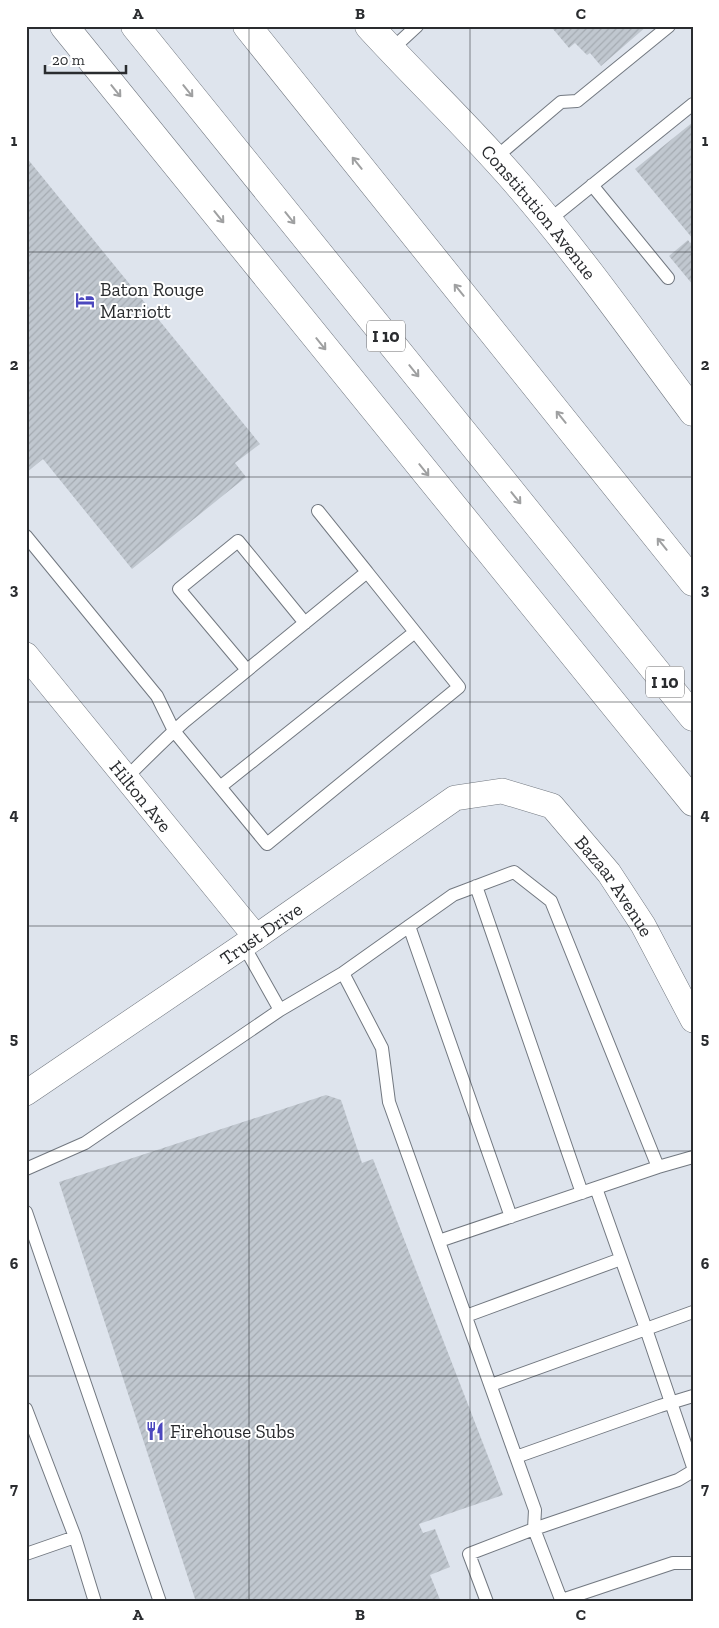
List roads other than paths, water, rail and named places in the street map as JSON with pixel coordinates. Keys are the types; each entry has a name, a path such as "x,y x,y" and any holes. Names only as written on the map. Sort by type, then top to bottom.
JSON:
{"main road":[{"path":"64,26 693,802"},
{"name":"I 10","path":"135,26 693,717"},
{"path":"247,26 693,582"},
{"name":"Constitution Avenue","path":"368,26 471,130 495,158 548,221 693,412"}],"street":[{"name":"Hilton Ave","path":"26,655 126,778 250,941"},
{"name":"Trust Drive","path":"26,1093 250,941 455,798 502,791"},
{"name":"Bazaar Avenue","path":"502,791 552,806 609,873 643,925 693,1020"}],"lane":[{"path":"390,50 417,26"},
{"path":"495,158 561,102 577,101 670,26"},
{"path":"548,221 693,104"},
{"path":"592,185 668,278"},
{"path":"26,536 32,546 158,696 174,731 267,844 459,687 318,511"},
{"path":"247,670 179,589 238,541 305,623"},
{"path":"126,778 174,731 367,572"},
{"path":"220,787 415,632"},
{"path":"26,1169 85,1143 280,1010 343,973 453,895 514,872 551,901 658,1167"},
{"path":"476,886 582,1193"},
{"path":"409,926 511,1217"},
{"path":"250,941 280,1010"},
{"path":"343,973 382,1048 390,1102 535,1510 534,1529 562,1601 673,1563 693,1563"},
{"path":"439,1241 693,1157"},
{"path":"596,1188 693,1466"},
{"path":"26,1212 160,1602"},
{"path":"466,1316 622,1259"},
{"path":"491,1385 693,1312"},
{"path":"516,1457 693,1396"},
{"path":"26,1409 76,1537 95,1602"},
{"path":"487,1602 469,1554 534,1529 678,1480 693,1471"},
{"path":"26,1554 76,1537"}],"place":[{"name":"Baton Rouge Marriott","path":"85,300"},
{"name":"Firehouse Subs","path":"155,1431"}]}
